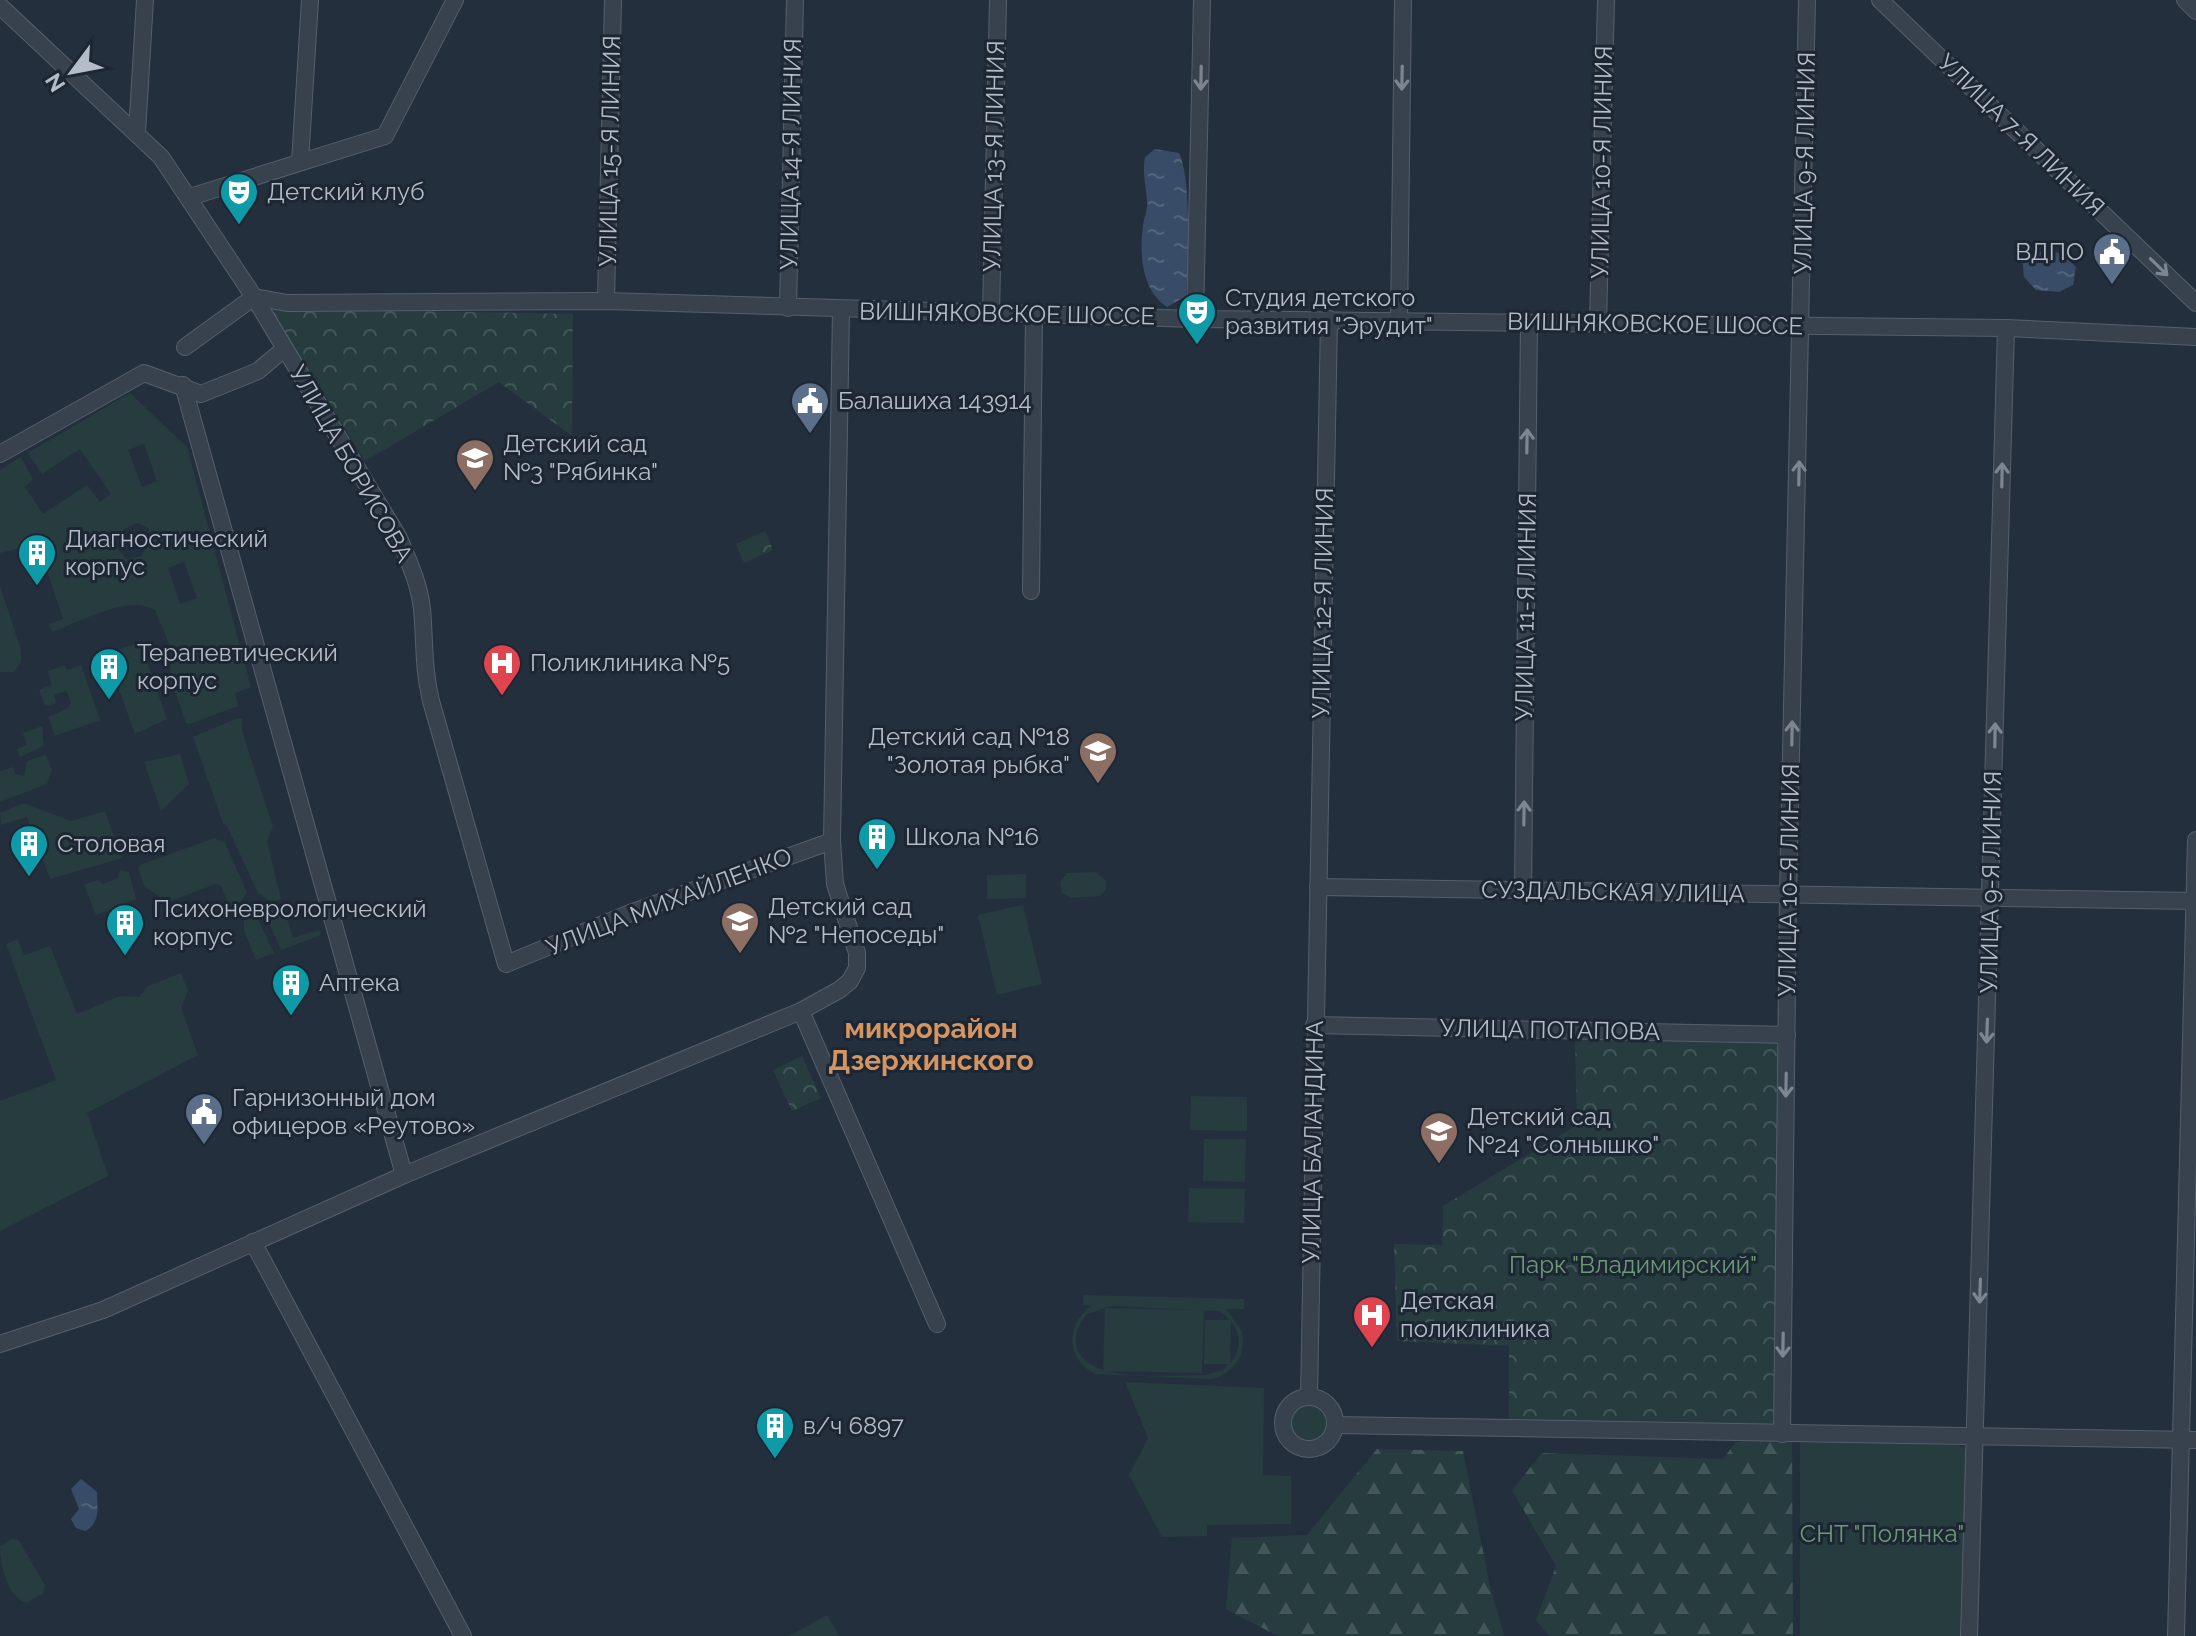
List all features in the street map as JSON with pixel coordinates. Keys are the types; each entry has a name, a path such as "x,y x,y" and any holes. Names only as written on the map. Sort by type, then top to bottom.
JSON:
{"street":[{"path":"137,133 145,0"},
{"path":"300,162 310,0"},
{"path":"190,197 385,136 455,0"},
{"name":"УЛИЦА 15-Я ЛИНИЯ","path":"606,301 613,0"},
{"name":"УЛИЦА 14-Я ЛИНИЯ","path":"788,308 795,0"},
{"name":"УЛИЦА 13-Я ЛИНИЯ","path":"991,313 998,0"},
{"path":"1195,319 1202,0"},
{"path":"1399,321 1403,0"},
{"name":"УЛИЦА 10-Я ЛИНИЯ","path":"1598,324 1606,0"},
{"name":"УЛИЦА 9-Я ЛИНИЯ","path":"1803,326 1807,0"},
{"name":"УЛИЦА 7-Я ЛИНИЯ","path":"1880,0 2196,303"},
{"path":"2185,0 2196,11"},
{"path":"0,6 161,157 254,297 185,347"},
{"name":"ВИШНЯКОВСКОЕ ШОССЕ","path":"254,297 287,303 606,301 1195,319 2006,328 2196,337"},
{"name":"УЛИЦА БОРИСОВА","path":"254,297 386,515 415,575 422,609 422,667 506,964"},
{"path":"0,1344 103,1310 404,1175 801,1011 850,981 857,968 857,953 835,884 832,841 841,310"},
{"path":"1031,591 1034,314"},
{"name":"УЛИЦА 12-Я ЛИНИЯ","path":"1318,887 1329,319"},
{"name":"УЛИЦА 11-Я ЛИНИЯ","path":"1523,891 1529,323"},
{"name":"УЛИЦА 10-Я ЛИНИЯ","path":"1782,1434 1788,895 1803,326"},
{"name":"УЛИЦА 9-Я ЛИНИЯ","path":"1969,1636 2006,328"},
{"path":"0,454 144,373 201,394 224,388 258,371 284,349"},
{"path":"183,385 404,1175"},
{"path":"2176,1636 2190,1440 2196,840"},
{"name":"УЛИЦА МИХАЙЛЕНКО","path":"506,964 630,913 832,841"},
{"name":"СУЗДАЛЬСКАЯ УЛИЦА","path":"1318,887 2196,901"},
{"name":"УЛИЦА БАЛАНДИНА","path":"1309,1397 1318,887"},
{"path":"801,1011 937,1324"},
{"name":"УЛИЦА ПОТАПОВА","path":"1314,1025 1787,1035"},
{"path":"253,1242 463,1636"},
{"path":"1309,1397 1317,1398 1331,1409 1335,1425 1328,1440 1314,1449 1297,1446 1290,1441 1284,1417 1293,1403 1309,1397"},
{"path":"1335,1425 2190,1440"}],"green space":[{"path":"270,308 573,314 572,436 499,382 365,461"},
{"path":"130,393 187,447 251,687 235,693 238,706 186,723 170,678 172,651 155,610 144,606 117,607 52,632 49,624 63,619 38,544 0,553 0,470 21,457 33,479 25,487 43,514 87,485 100,502 111,494 80,449 42,474 28,453","holes":["144,444 157,481 142,487 128,450","138,523 149,529 150,542 141,556 126,559 114,544 124,529","184,562 197,598 180,604 168,568"]},
{"path":"765,531 773,550 744,563 736,544"},
{"path":"0,586 21,650 21,662 14,672 0,672"},
{"path":"140,642 167,719 135,734 106,654"},
{"path":"64,665 67,670 81,665 100,720 55,736 48,717 68,708 71,702 66,691 54,695 56,703 45,706 39,690 52,685 48,671"},
{"path":"242,719 242,731 273,827 267,841 281,899 271,902 258,893 223,823 193,737"},
{"path":"42,726 44,746 20,757 17,749 27,745 23,733"},
{"path":"180,754 189,784 161,811 144,762"},
{"path":"46,755 52,770 47,784 0,802 0,771 13,767 15,774 24,776 27,761"},
{"path":"24,803 71,821 105,811 122,858 50,879 27,817 1,825 0,813"},
{"path":"214,838 225,843 247,892 233,914 221,886 216,884 168,902 145,887 138,868 140,865"},
{"path":"120,870 129,872 136,899 96,915 84,885 98,880 103,884 118,878"},
{"path":"1096,872 1106,881 1106,889 1100,896 1071,898 1062,893 1060,882 1067,873"},
{"path":"1026,874 1026,898 987,899 987,875"},
{"path":"1023,905 1042,984 997,995 978,915"},
{"path":"269,910 285,913 293,938 319,930 321,935 281,950 265,914"},
{"path":"254,911 274,953 256,960 244,931 244,917"},
{"path":"18,939 24,955 50,946 77,1014 120,996 139,997 148,986 181,973 188,991 181,1007 198,1055 87,1113 108,1176 0,1231 0,1101 56,1080 6,944"},
{"name":"Парк \"Владимирский\"","path":"1575,1039 1782,1042 1780,1431 1509,1424 1509,1346 1397,1341 1394,1244 1442,1245 1443,1206 1577,1125"},
{"path":"802,1056 821,1098 792,1111 773,1070"},
{"path":"1191,1096 1247,1097 1247,1131 1190,1130"},
{"path":"1204,1139 1246,1139 1245,1182 1203,1181"},
{"path":"1189,1188 1245,1189 1244,1223 1188,1222"},
{"path":"1083,1295 1244,1299 1244,1309 1226,1309 1242,1332 1240,1355 1232,1368 1211,1379 1095,1374 1078,1360 1072,1342 1077,1323 1091,1306 1083,1305","holes":["1110,1306 1218,1311 1230,1320 1205,1320 1204,1364 1229,1364 1223,1370 1206,1375 1153,1376 1112,1372 1082,1357 1076,1344 1078,1329 1086,1315","1231,1321 1239,1342 1230,1364"]},
{"path":"1105,1308 1204,1310 1202,1373 1103,1371"},
{"path":"1125,1382 1264,1388 1263,1475 1291,1476 1291,1524 1207,1525 1207,1536 1162,1537 1129,1475 1148,1438"},
{"path":"1309,1404 1323,1409 1328,1423 1323,1437 1309,1442 1295,1437 1290,1423 1295,1409"},
{"path":"1792,1437 1793,1636 1549,1636 1536,1620 1556,1566 1512,1490 1542,1453 1723,1459 1736,1442"},
{"name":"СНТ \"Полянка\"","path":"1800,1441 1958,1445 1966,1449 1960,1636 1800,1636"},
{"path":"1377,1449 1463,1451 1490,1586 1504,1636 1278,1636 1226,1609 1232,1538 1307,1535"},
{"path":"13,1538 19,1541 45,1585 43,1594 26,1603 9,1586 1,1561 0,1546"},
{"path":"827,1615 839,1636 789,1636"}],"water":[{"path":"1155,149 1179,153 1186,182 1186,296 1167,307 1152,292 1142,260 1147,204 1144,163 1145,157"},
{"path":"2050,250 2063,255 2076,267 2073,285 2059,292 2036,290 2024,277 2022,256"},
{"path":"81,1479 97,1492 96,1519 85,1531 76,1528 71,1519 79,1509 71,1489"}],"place":[{"name":"Детский клуб","path":"239,226"},
{"name":"ВДПО","path":"2112,286"},
{"name":"Студия детского развития \"Эрудит\"","path":"1197,346"},
{"name":"Балашиха 143914","path":"810,435"},
{"name":"Детский сад №3 \"Рябинка\"","path":"475,492"},
{"name":"Диагностический корпус","path":"37,587"},
{"name":"Поликлиника №5","path":"502,697"},
{"name":"Терапевтический корпус","path":"109,701"},
{"name":"Детский сад №18 \"Золотая рыбка\"","path":"1098,785"},
{"name":"Школа №16","path":"877,871"},
{"name":"Столовая","path":"29,878"},
{"name":"Детский сад №2 \"Непоседы\"","path":"740,955"},
{"name":"Психоневрологический корпус","path":"125,957"},
{"name":"Аптека","path":"291,1017"},
{"name":"Гарнизонный дом офицеров «Реутово»","path":"204,1146"},
{"name":"Детский сад №24 \"Солнышко\"","path":"1439,1165"},
{"name":"Детская поликлиника","path":"1372,1349"},
{"name":"в/ч 6897","path":"775,1460"}],"district":[{"name":"микрорайон Дзержинского","path":"931,1044"}]}
